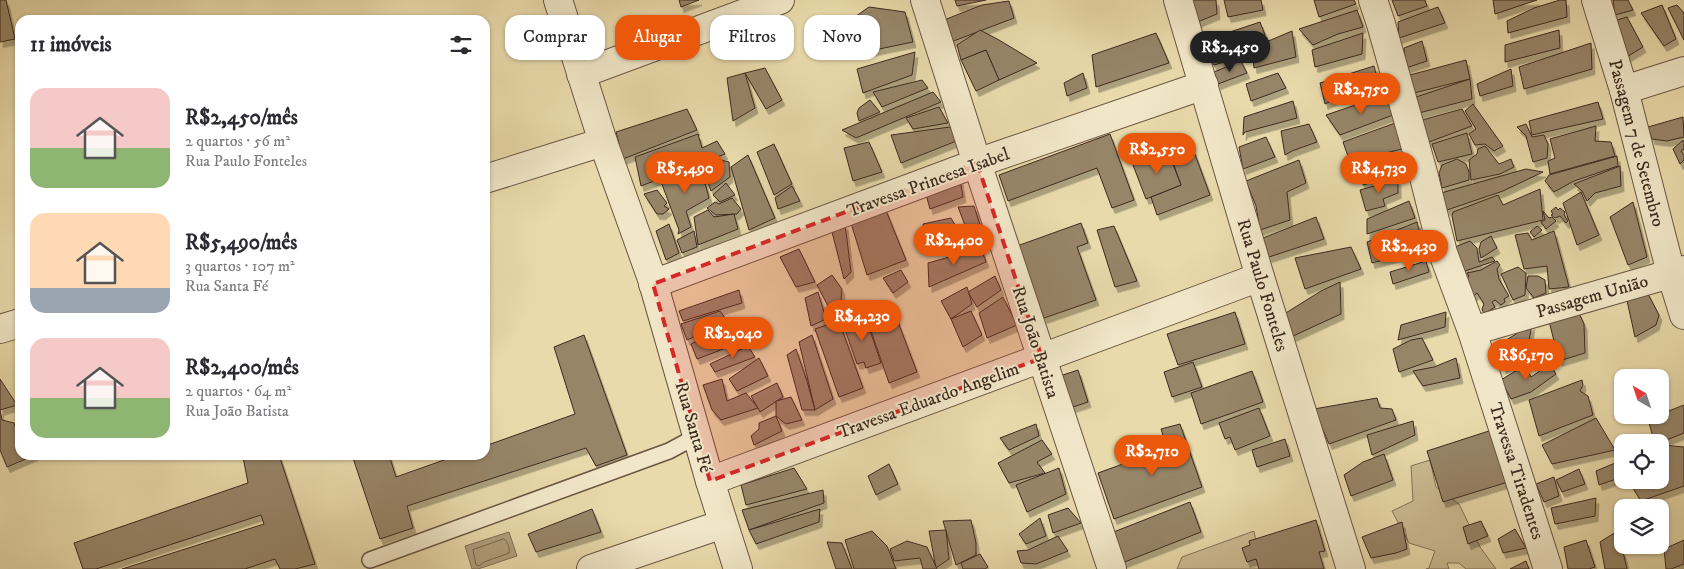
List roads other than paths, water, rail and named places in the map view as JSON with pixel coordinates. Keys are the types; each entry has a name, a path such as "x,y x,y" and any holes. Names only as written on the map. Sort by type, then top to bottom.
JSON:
{"street":[{"name":"Rua Santa Fé","path":"558,0 603,142 653,284 710,481 738,569"},
{"path":"581,74 780,0"},
{"name":"Rua João Batista","path":"925,0 1110,568"},
{"name":"Rua Paulo Fonteles","path":"1178,0 1260,277 1351,569"},
{"name":"Travessa Tiradentes","path":"1373,0 1422,169 1443,253 1472,331 1548,569"},
{"name":"Passagem 7 de Setembro","path":"1596,0 1678,271 1684,316"},
{"path":"1624,90 1684,71"},
{"name":"Travessa Princesa Isabel","path":"653,284 977,163 1204,85"},
{"path":"490,177 603,142"},
{"name":"Passagem União","path":"1472,331 1678,271"},
{"name":"Travessa Eduardo Angelim","path":"710,481 1260,277"},
{"path":"0,329 15,324"},
{"path":"591,569 723,524"}],"lane":[{"path":"370,560 669,452 697,436"}],"water":[{"path":"509,532 517,556 478,569 472,569 465,546"}]}
